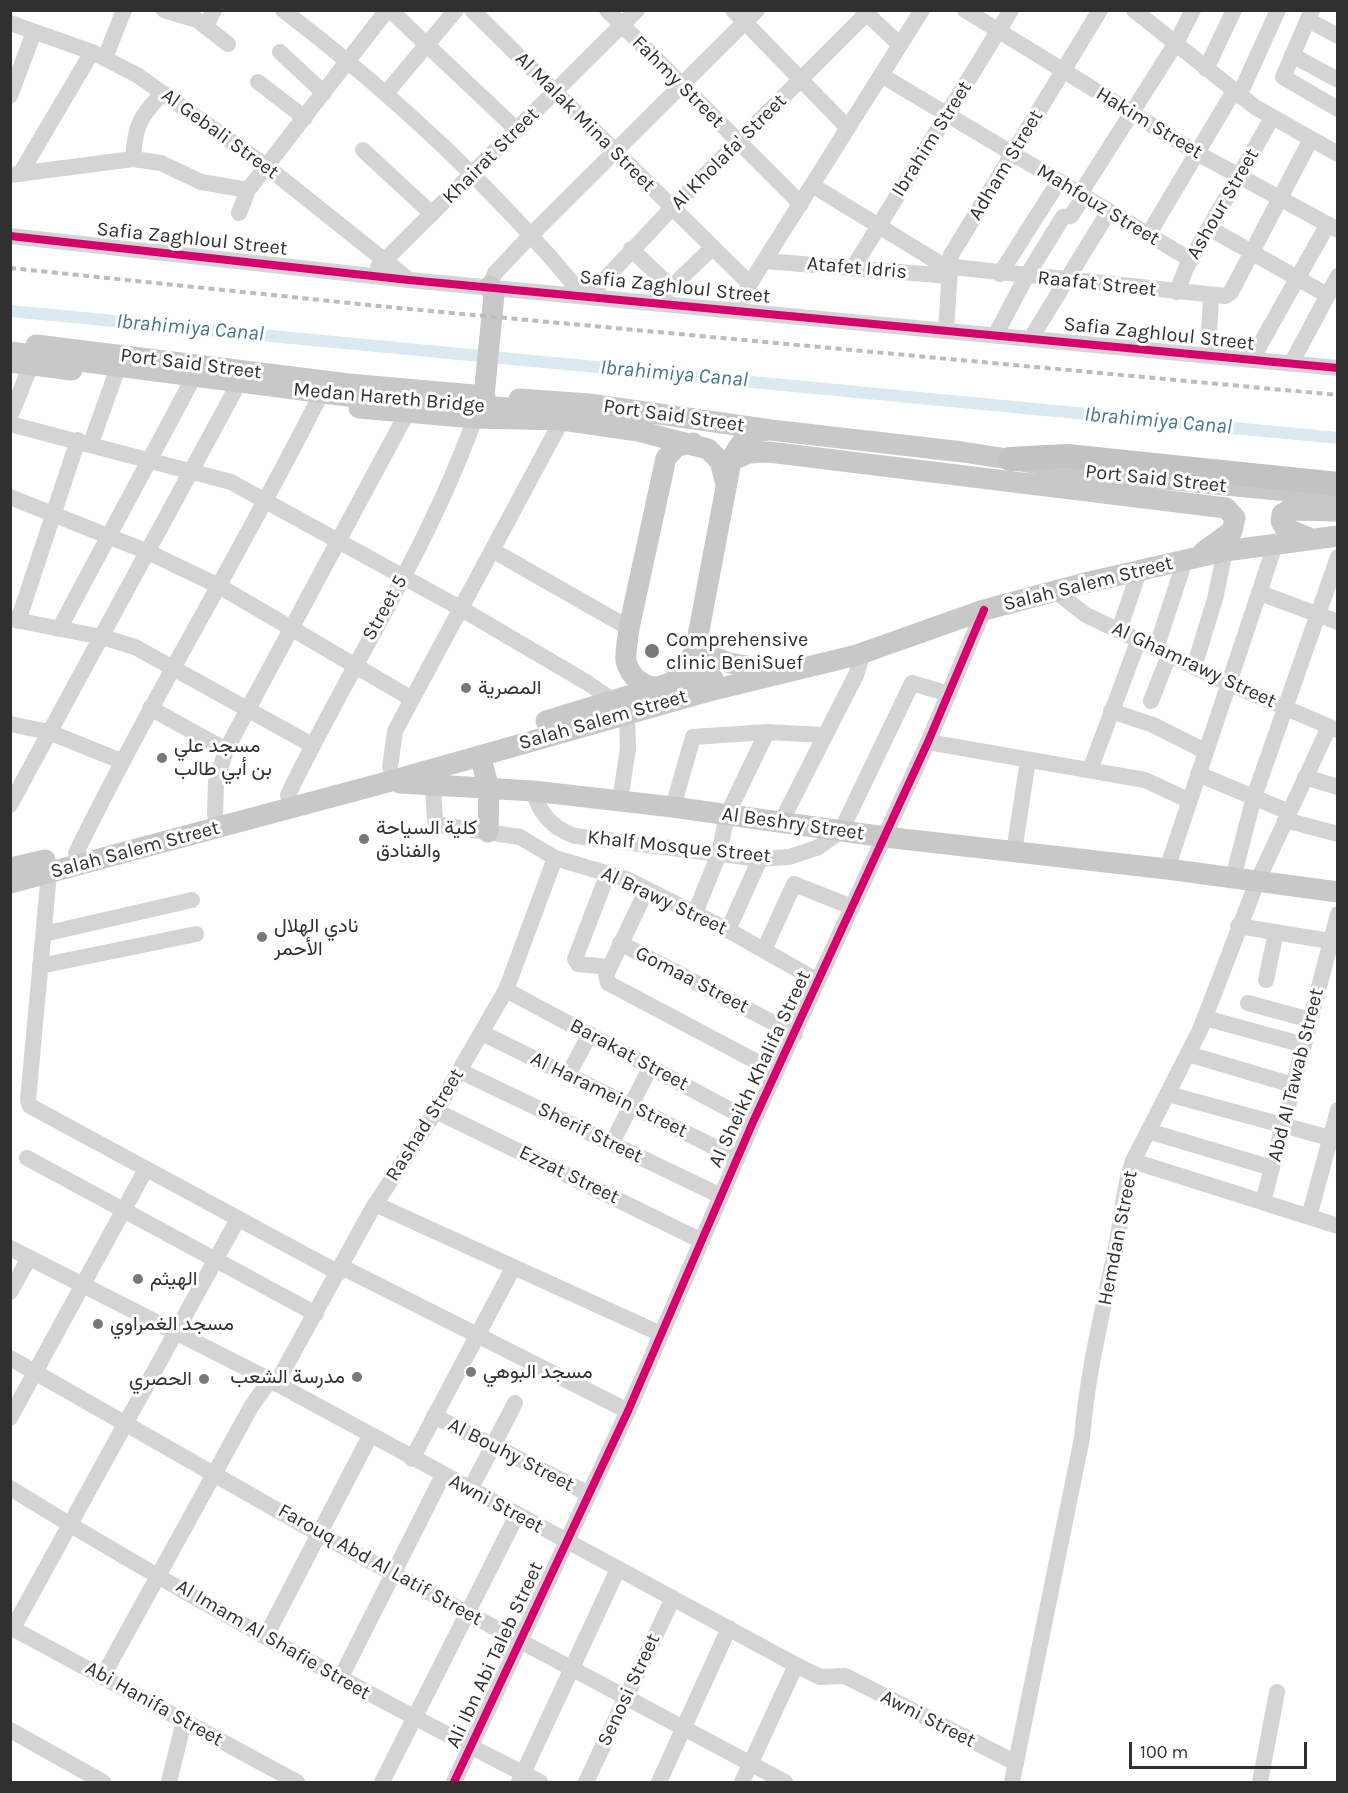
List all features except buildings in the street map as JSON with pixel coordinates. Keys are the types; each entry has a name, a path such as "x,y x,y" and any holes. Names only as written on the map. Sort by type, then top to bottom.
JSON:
{"highway":[{"path":"1010,459 1067,456 1338,484"}],"main road":[{"path":"485,386 494,295 490,286"},
{"name":"Port Said Street","path":"10,342 380,387 485,386 690,419 1010,459 1107,474 1338,496"},
{"name":"Medan Hareth Bridge","path":"10,352 378,400 543,410 589,404"},
{"name":"Port Said Street","path":"21,364 407,413 475,418 562,420 622,428 688,443 714,454 724,468 726,485"},
{"path":"189,386 186,381 187,370 196,364"},
{"path":"690,419 700,424 701,435 699,439 672,449 664,463 629,628 626,660 632,674 650,686 664,686 686,667 698,641 731,461 743,440 756,432 771,430"},
{"path":"866,442 924,456 979,476"},
{"name":"Salah Salem Street","path":"731,461 749,453 769,452 1226,508 1235,518 1232,531 1190,559"},
{"path":"1311,538 1285,528 1281,521 1282,514 1289,510 1338,511"},
{"name":"Salah Salem Street","path":"10,883 620,708 713,690 857,655 984,610 1055,591 1140,569 1225,551 1338,536"},
{"path":"698,641 709,654 723,663 791,671"},
{"name":"Salah Salem Street","path":"10,868 76,853 288,795 480,756 552,734 620,708 664,686 703,673 712,679 713,690"},
{"path":"480,756 489,788 488,832"},
{"name":"Al Beshry Street","path":"390,774 433,786 533,791 673,807 885,837 1167,869 1338,892"}],"street":[{"path":"15,174 99,55 124,10"},
{"path":"164,10 206,26 228,44"},
{"path":"206,26 214,10"},
{"path":"283,10 387,92 532,234 585,295"},
{"path":"240,213 248,190 389,10 517,130"},
{"path":"387,92 456,10"},
{"name":"Al Malak Mina Street","path":"472,10 750,284"},
{"name":"Fahmy Street","path":"607,10 801,204"},
{"name":"Khairat Street","path":"370,275 637,10"},
{"path":"733,10 849,128"},
{"path":"490,286 495,273 532,234 757,10"},
{"path":"735,309 922,10"},
{"name":"Hakim Street","path":"965,10 1197,153 1333,227"},
{"name":"Ibrahim Street","path":"853,268 1011,10"},
{"name":"Adham Street","path":"946,330 951,255 1100,10"},
{"path":"996,334 1026,277 1064,216 1071,216 1132,112 1176,43 1193,10"},
{"path":"1206,69 1234,10"},
{"path":"1148,236 1236,93 1278,10"},
{"path":"866,12 900,45"},
{"name":"Al Kholafa' Street","path":"585,295 802,81 866,12"},
{"path":"1138,12 1236,93 1272,118 1338,154"},
{"path":"1338,36 1310,15 1283,75 1284,80 1338,109"},
{"name":"Al Gebali Street","path":"10,23 99,55 163,93 266,166 409,280"},
{"path":"10,96 34,32"},
{"path":"280,52 324,93"},
{"path":"1292,55 1338,80"},
{"name":"Mahfouz Street","path":"881,75 1191,260"},
{"path":"258,82 305,118"},
{"path":"133,159 136,128 142,114 163,93"},
{"name":"Ashour Street","path":"1177,292 1191,260 1272,118"},
{"name":"Raafat Street","path":"812,185 949,272 1000,274 1211,295 1230,294 1311,139"},
{"path":"363,150 432,214"},
{"path":"15,174 133,159 161,163 201,182 248,190"},
{"path":"1000,274 1059,181"},
{"path":"1031,338 1109,211"},
{"path":"1252,359 1297,278 1333,227"},
{"path":"1209,228 1327,296"},
{"name":"Safia Zaghloul Street","path":"10,236 409,280 735,309 1338,368"},
{"path":"657,302 712,248"},
{"path":"631,249 671,286"},
{"name":"Atafet Idris","path":"765,261 949,272"},
{"path":"1291,364 1338,276"},
{"path":"1208,355 1211,295"},
{"path":"10,417 21,364"},
{"path":"115,376 54,513 14,620 102,637 135,647 312,745"},
{"path":"59,629 148,458 189,386"},
{"path":"10,805 234,392"},
{"path":"76,853 121,761 267,501 317,402"},
{"path":"215,815 216,782 226,750 407,413"},
{"name":"Street 5","path":"288,795 354,665 446,496 475,418"},
{"path":"390,774 395,731 562,420"},
{"path":"10,424 85,441 231,482 460,608 586,682 620,708 628,748 620,801"},
{"path":"10,497 148,552 219,586 412,699"},
{"path":"1167,869 1188,800 1230,684 1276,543"},
{"path":"492,550 629,628"},
{"path":"1194,667 1215,599 1225,551"},
{"path":"1233,878 1254,797 1338,557"},
{"path":"1151,701 1162,652 1190,559"},
{"path":"1119,630 1140,569"},
{"name":"Al Ghamrawy Street","path":"1055,591 1086,615 1230,684 1333,728"},
{"path":"1260,593 1338,622"},
{"name":"Al Sheikh Khalifa Street","path":"567,1542 627,1412 753,1122 928,742 984,610"},
{"path":"1090,770 1139,639"},
{"path":"781,822 856,675 860,663 857,655"},
{"path":"841,831 912,683 949,694"},
{"path":"150,708 226,750"},
{"path":"1111,711 1153,725 1205,751"},
{"path":"10,724 50,732 121,761"},
{"name":"Hemdan Street","path":"1012,1782 1082,1438 1084,1404 1122,1217 1126,1186 1133,1161 1205,1018 1238,926 1257,882 1305,777 1333,728"},
{"path":"673,807 693,737 767,732 825,735"},
{"path":"695,913 719,854 727,814 767,732"},
{"path":"928,742 1145,780 1188,800"},
{"path":"1014,852 1028,760"},
{"path":"1198,774 1254,797 1287,816 1338,834"},
{"path":"1305,777 1338,787"},
{"name":"Al Brawy Street","path":"433,786 438,824 519,837 555,858 608,873 647,889 728,930 818,981"},
{"name":"Khalf Mosque Street","path":"533,791 546,819 554,826 574,836 760,859 780,858 808,851 841,831"},
{"name":"Rashad Street","path":"103,1676 251,1407 273,1382 315,1314 375,1204 436,1111 506,990 555,858"},
{"path":"728,930 760,859"},
{"path":"50,873 28,1100 30,1106 238,1219 478,1334 627,1412"},
{"path":"608,873 575,959 578,964 609,967"},
{"path":"764,950 794,884 852,908"},
{"path":"647,889 609,967 606,978 610,985 776,1072"},
{"path":"44,934 192,900"},
{"name":"Abd Al Tawab Street","path":"1263,1202 1338,914"},
{"path":"1238,926 1330,941"},
{"path":"1266,980 1276,932"},
{"path":"40,966 196,934"},
{"name":"Gomaa Street","path":"620,943 795,1034"},
{"name":"Barakat Street","path":"506,990 753,1122"},
{"path":"1248,1003 1310,1020"},
{"path":"1205,1018 1304,1045"},
{"name":"Al Haramein Street","path":"482,1033 737,1158"},
{"path":"568,1075 590,1034"},
{"path":"1188,1054 1293,1085"},
{"path":"612,1143 651,1066"},
{"name":"Sherif Street","path":"460,1071 721,1196"},
{"path":"1168,1094 1330,1138"},
{"path":"1309,1217 1338,1110"},
{"name":"Ezzat Street","path":"436,1111 702,1242"},
{"path":"1148,1131 1272,1168"},
{"path":"27,1158 315,1314"},
{"path":"1133,1161 1338,1226"},
{"path":"10,1418 146,1169"},
{"path":"375,1204 661,1334"},
{"path":"12,1627 238,1219"},
{"name":"Awni Street","path":"10,1248 273,1382 796,1665 820,1677 849,1677 1016,1763"},
{"path":"10,1292 30,1258"},
{"path":"412,1459 513,1268"},
{"name":"Farouq Abd Al Latif Street","path":"10,1358 319,1534 785,1782"},
{"path":"470,1490 515,1403"},
{"name":"Al Bouhy Street","path":"434,1416 589,1494"},
{"path":"266,1636 370,1436"},
{"path":"340,1679 443,1475"},
{"name":"Al Imam Al Shafie Street","path":"10,1488 69,1525 340,1679 469,1747 521,1778 540,1782"},
{"path":"382,1782 412,1718 517,1515"},
{"name":"Ali Ibn Abi Taleb Street","path":"454,1782 518,1641 567,1542"},
{"path":"521,1778 618,1569"},
{"name":"Senosi Street","path":"586,1782 673,1598"},
{"name":"Abi Hanifa Street","path":"12,1627 297,1782"},
{"path":"659,1782 729,1628"},
{"path":"742,1782 796,1665"},
{"path":"1260,1782 1277,1692"},
{"path":"168,1782 184,1721"},
{"path":"10,1730 103,1782"}],"waterway":[{"name":"Ibrahimiya Canal","path":"10,311 1338,438"}],"railway":[{"path":"10,268 398,308 1338,395"}],"cycle path":[{"path":"10,236 409,280 1338,368"},
{"path":"454,1782 628,1411 753,1122 928,742 984,610"}],"place":[{"name":"Comprehensive clinic BeniSuef","path":"652,651"},
{"name":"المصرية","path":"466,688"},
{"name":"مسجد علي بن أبي طالب","path":"162,758"},
{"name":"كلية السياحة والفنادق","path":"364,839"},
{"name":"نادي الهلال الأحمر","path":"262,937"},
{"name":"الهيثم","path":"138,1279"},
{"name":"مسجد الغمراوي","path":"98,1324"},
{"name":"مسجد البوهي","path":"471,1372"},
{"name":"مدرسة الشعب","path":"357,1377"},
{"name":"الحصري","path":"204,1379"}]}
